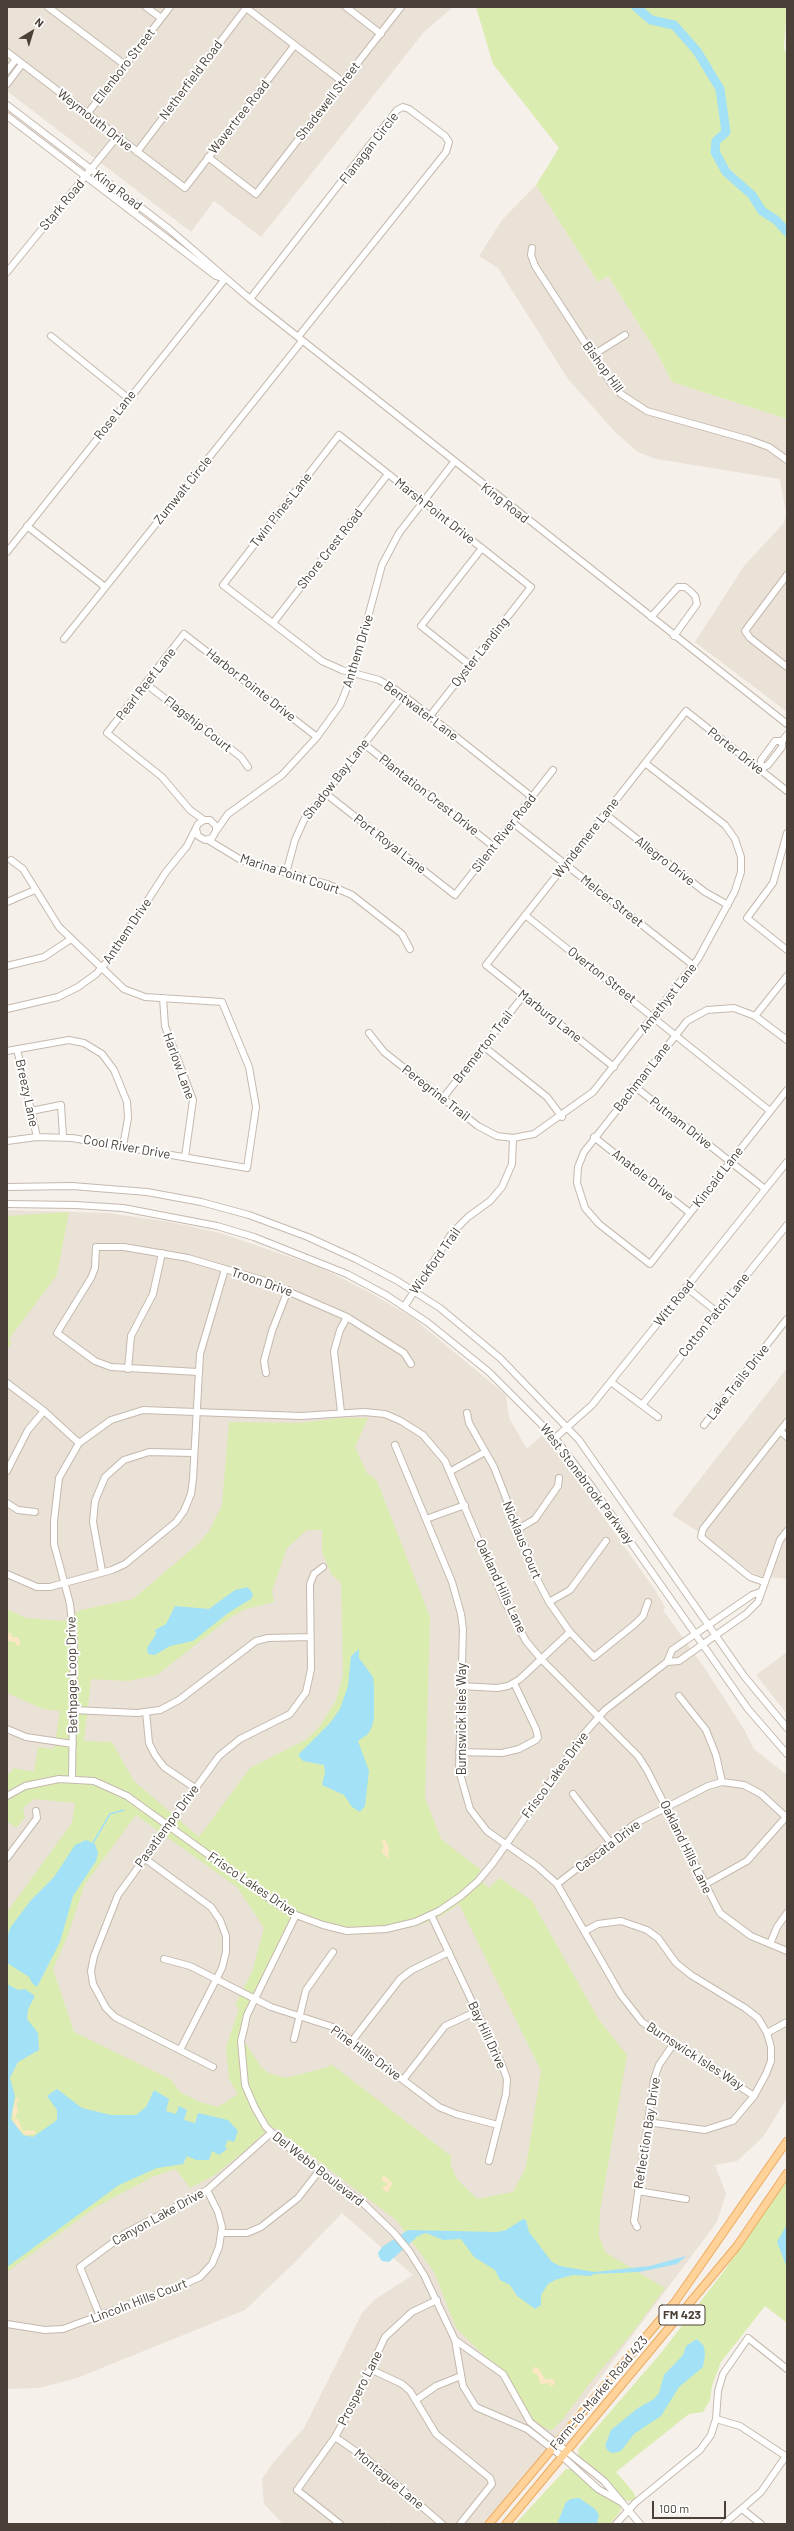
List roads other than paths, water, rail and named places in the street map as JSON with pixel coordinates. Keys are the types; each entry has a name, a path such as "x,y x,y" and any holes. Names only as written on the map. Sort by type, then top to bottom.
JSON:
{"main road":[{"name":"Farm-to-Market Road 423","path":"489,2524 675,2302 787,2141"},
{"name":"Farm-to-Market Road 423","path":"506,2524 738,2246 787,2173"}],"street":[{"path":"48,7 125,65"},
{"path":"146,7 161,18"},
{"name":"Ellenboro Street","path":"87,114 170,7"},
{"path":"245,7 342,82"},
{"name":"Netherfield Road","path":"137,152 245,7"},
{"path":"346,7 381,34"},
{"name":"Shadewell Street","path":"208,157 256,194 401,7"},
{"name":"Wavertree Road","path":"185,188 294,46"},
{"name":"Weymouth Drive","path":"7,52 116,137 185,188"},
{"path":"7,70 16,59"},
{"path":"7,84 22,64"},
{"name":"King Road","path":"7,105 139,206 219,271 225,279 300,339 787,724"},
{"name":"Flanagan Circle","path":"250,299 397,110 403,107 409,109 445,136 449,142 446,152 300,339"},
{"name":"King Road","path":"7,116 216,276 225,279"},
{"path":"17,124 24,118"},
{"name":"Stark Road","path":"7,272 86,177 116,137"},
{"path":"134,213 139,206"},
{"name":"Bishop Hill","path":"532,248 531,255 535,266 593,355 621,394 647,411 750,440 769,447 787,460"},
{"name":"Rose Lane","path":"7,552 128,398 225,279"},
{"path":"51,336 128,398"},
{"path":"593,355 625,336"},
{"name":"Zumwalt Circle","path":"64,639 300,339"},
{"name":"Marsh Point Drive","path":"339,436 531,587"},
{"name":"Twin Pines Lane","path":"223,585 339,436"},
{"name":"Anthem Drive","path":"216,832 228,814 282,775 316,737 340,705 353,673 382,565 399,533 454,462"},
{"name":"Shore Crest Road","path":"273,623 388,474"},
{"path":"27,526 105,587"},
{"path":"470,665 421,626 482,548"},
{"path":"787,575 745,631 750,638 787,668"},
{"name":"Bentwater Lane","path":"223,585 322,661 353,673 379,680 403,695 532,797"},
{"name":"Oyster Landing","path":"430,716 531,587"},
{"path":"651,617 678,587 685,587 690,591 695,596 697,604 674,636"},
{"name":"Pearl Reef Lane","path":"184,634 108,733 162,777 190,810"},
{"name":"Harbor Pointe Drive","path":"184,634 316,737"},
{"name":"Flagship Court","path":"146,684 241,757 248,767"},
{"name":"Shadow Bay Lane","path":"286,873 295,840 304,820 403,695"},
{"name":"Wyndemere Lane","path":"486,965 686,711"},
{"name":"Porter Drive","path":"686,711 787,791"},
{"path":"760,769 768,765 773,759 782,747 782,741 787,734"},
{"path":"760,769 761,760 770,748 775,742 782,741"},
{"name":"Plantation Crest Drive","path":"364,744 494,846"},
{"name":"Amethyst Lane","path":"513,1138 534,1134 589,1097 694,966 739,882 741,857 735,839 725,825 645,763"},
{"name":"Silent River Road","path":"455,895 553,770"},
{"name":"Port Royal Lane","path":"325,793 455,895"},
{"path":"190,810 214,823 222,848"},
{"path":"190,810 198,836 206,840"},
{"name":"Anthem Drive","path":"206,820 228,814"},
{"name":"Allegro Drive","path":"605,814 705,892 728,905"},
{"path":"196,827 206,820"},
{"name":"Melcer Street","path":"512,822 694,966"},
{"name":"Anthem Drive","path":"7,1009 65,994 85,983 102,969 157,887 186,848 196,827"},
{"path":"186,848 196,842 206,840 216,832"},
{"path":"787,833 773,883 747,918 787,950"},
{"name":"Marina Point Court","path":"206,840 241,860 327,884 352,895 402,934 410,949"},
{"path":"10,860 23,869 49,913 71,939 102,969 129,992 146,997 162,998"},
{"path":"7,902 35,890"},
{"name":"Overton Street","path":"525,915 654,1016 674,1036 770,1111"},
{"path":"7,966 44,957 71,939"},
{"name":"Marburg Lane","path":"486,965 614,1067"},
{"path":"787,976 755,1016 787,1040"},
{"name":"Bremerton Trail","path":"443,1098 523,996"},
{"name":"Cool River Drive","path":"7,1141 37,1137 63,1137 246,1168 255,1120 254,1088 247,1060 222,1002 162,998"},
{"name":"Harlow Lane","path":"162,998 165,1026 192,1095 193,1110 185,1157"},
{"name":"Bachman Lane","path":"650,1264 599,1224 588,1213 579,1193 578,1167 584,1152 594,1137 674,1036 683,1025 696,1014 723,1007 740,1009 755,1016"},
{"name":"Peregrine Trail","path":"369,1033 384,1052 487,1132 513,1138"},
{"path":"7,1051 69,1040 84,1043 98,1051 112,1066 126,1097 128,1118 123,1146"},
{"path":"483,1046 547,1097 562,1116"},
{"name":"Breezy Lane","path":"17,1049 37,1137"},
{"name":"Putnam Drive","path":"634,1086 765,1189"},
{"name":"Kincaid Lane","path":"650,1264 787,1090"},
{"path":"31,1111 61,1105 63,1137"},
{"name":"Anatole Drive","path":"594,1137 690,1213"},
{"name":"Wickford Trail","path":"404,1307 457,1227 490,1201 502,1187 512,1164 513,1138"},
{"name":"Witt Road","path":"555,1438 578,1420 592,1405 787,1162"},
{"name":"West Stonebrook Parkway","path":"7,1187 111,1188 201,1202 249,1215 308,1237 376,1269 440,1308 500,1358 568,1428 606,1475 744,1676 787,1728"},
{"name":"West Stonebrook Parkway","path":"7,1205 76,1205 123,1208 217,1226 254,1236 327,1266 386,1295 458,1345 489,1372 555,1438 592,1487 748,1709 787,1754"},
{"name":"Cotton Patch Lane","path":"642,1405 787,1225"},
{"name":"Troon Drive","path":"128,1369 111,1367 95,1361 57,1333 91,1278 95,1268 96,1247 124,1247 162,1253 225,1269 288,1290 347,1317 404,1353 411,1364"},
{"path":"162,1253 153,1294 131,1336 128,1369 198,1372"},
{"path":"7,1574 37,1587 65,1583 125,1564 176,1522 184,1511 191,1494 200,1354 225,1269"},
{"path":"686,1287 717,1312"},
{"path":"266,1373 264,1361 272,1331 288,1290"},
{"path":"341,1412 334,1350 340,1330 347,1317"},
{"name":"Lake Trails Drive","path":"704,1425 787,1319"},
{"path":"611,1382 658,1417"},
{"path":"7,1383 44,1411 79,1443"},
{"name":"Bethpage Loop Drive","path":"72,1778 74,1641 70,1604 54,1544 55,1494 59,1478 66,1462 79,1443 99,1427 127,1413 143,1410 197,1412"},
{"path":"7,1471 28,1430 44,1411"},
{"name":"Oakland Hills Lane","path":"197,1412 301,1416 341,1412 385,1414 401,1421 431,1442 451,1471 514,1621 541,1659 638,1756 666,1808 704,1885 720,1912 746,1932 787,1951"},
{"name":"Nicklaus Court","path":"466,1413 469,1423 494,1467 549,1602 570,1632 594,1657 643,1616 648,1602"},
{"path":"764,1582 750,1577 700,1537 703,1528 787,1422"},
{"path":"780,1431 787,1437"},
{"name":"Burnswick Isles Way","path":"395,1445 458,1598 463,1629 459,1752 462,1782 470,1809 487,1831 538,1866 557,1884 621,1995 642,2022 754,2096"},
{"path":"102,1571 93,1522 95,1502 106,1477 124,1460 149,1452 194,1453"},
{"path":"451,1471 485,1452"},
{"path":"518,1529 535,1519 558,1486 560,1478"},
{"path":"7,1503 18,1510 35,1512"},
{"path":"426,1519 464,1504"},
{"name":"Frisco Lakes Drive","path":"7,1796 31,1784 72,1778 94,1781 127,1796 296,1915 323,1925 347,1931 386,1928 415,1922 431,1915 469,1890 506,1844 584,1734 599,1716 631,1688 667,1662 679,1661 716,1635 758,1602 760,1592 780,1540 787,1531"},
{"path":"549,1602 570,1590 606,1541"},
{"name":"Pasatiempo Drive","path":"213,2067 115,2017 106,2008 93,1984 91,1971 94,1956 112,1906 194,1788 228,1746 290,1714 298,1705 310,1682 310,1584 314,1574 323,1567"},
{"name":"Frisco Lakes Drive","path":"667,1662 672,1650 752,1595 760,1592"},
{"path":"461,1686 497,1688 514,1683 570,1632"},
{"path":"73,1710 146,1712 160,1710 179,1700 256,1641 268,1638 310,1637"},
{"path":"459,1752 502,1753 520,1749 538,1737 536,1729 514,1683"},
{"path":"679,1696 706,1730 716,1754 722,1782"},
{"path":"146,1712 149,1743 154,1755 164,1767 194,1788"},
{"path":"7,1729 26,1737 73,1744"},
{"name":"Cascata Drive","path":"557,1884 636,1823 708,1786 722,1782 744,1786 761,1794 786,1817"},
{"path":"573,1794 610,1842"},
{"path":"7,1858 37,1818 36,1811"},
{"path":"704,1885 747,1861 786,1817"},
{"path":"144,1858 206,1902 219,1917 225,1933 226,1949 223,1965 180,2050"},
{"path":"770,1944 777,1927 787,1913"},
{"name":"Del Webb Boulevard","path":"296,1915 248,2015 241,2041 245,2085 255,2108 271,2133 363,2203 394,2233 409,2252 437,2300 455,2340 463,2386 476,2407 517,2423 552,2448 598,2489 619,2501"},
{"name":"Bay Hill Drive","path":"431,1915 477,2010 507,2079 506,2094 489,2161"},
{"path":"585,1931 598,1924 621,1921 647,1930 658,1938 676,1963 691,1975 745,2008 758,2018 767,2033 771,2048 771,2062 754,2096 733,2121 716,2128 693,2130 647,2122"},
{"path":"294,2039 306,1990 333,1952"},
{"path":"352,2041 400,1979 412,1970 449,1952"},
{"name":"Pine Hills Drive","path":"164,1959 190,1966 271,2007 333,2027 439,2107 456,2114 498,2125"},
{"path":"403,2080 445,2026 477,2010"},
{"path":"767,2033 787,2022"},
{"name":"Reflection Bay Drive","path":"637,2227 634,2221 654,2079 660,2065 674,2043"},
{"name":"Canyon Lake Drive","path":"100,2316 80,2267 126,2233 207,2190 271,2133"},
{"path":"221,2233 247,2233 262,2227 298,2198 319,2171"},
{"name":"Lincoln Hills Court","path":"7,2324 45,2330 63,2329 200,2277 212,2264 219,2247 221,2233 218,2212 207,2190"},
{"path":"638,2191 686,2199"},
{"name":"Prospero Lane","path":"340,2524 297,2490 335,2437 385,2337 392,2328 412,2312 437,2300"},
{"path":"616,2524 628,2510 700,2450 711,2435 716,2419 718,2392 723,2374 748,2338 787,2369"},
{"name":"Del Webb Boulevard","path":"455,2340 503,2374 530,2422 558,2442 604,2481 619,2501 640,2524"},
{"path":"370,2369 402,2384 416,2400 425,2420 436,2434 490,2478 492,2484 460,2524"},
{"path":"416,2400 436,2386 461,2376"},
{"path":"716,2419 740,2426 786,2457 761,2492 724,2524"},
{"name":"Montague Lane","path":"335,2437 367,2459 442,2524"},
{"path":"742,2509 761,2524"}],"water":[{"path":"248,1587 253,1594 251,1599 228,1613 193,1641 170,1646 155,1655 148,1654 147,1648 156,1634 155,1630 166,1624 175,1606 209,1609 235,1590"},
{"path":"359,1649 359,1658 373,1677 374,1686 374,1719 368,1734 358,1741 369,1771 365,1806 360,1812 352,1807 344,1795 322,1785 325,1772 324,1765 303,1761 298,1755 330,1723 340,1709 348,1686 351,1656"},
{"path":"86,1840 95,1844 98,1853 96,1861 73,1896 60,1942 37,1987 32,1983 29,1977 7,1963 7,1939 10,1928 31,1900 54,1877 75,1845"},
{"path":"7,1984 18,1990 25,1989 35,1996 28,2009 27,2019 38,2033 39,2050 18,2062 10,2078 15,2096 11,2119 23,2135 33,2137 57,2120 57,2110 47,2096 57,2089 82,2108 111,2115 136,2115 146,2107 154,2090 169,2099 166,2111 176,2114 179,2106 187,2110 184,2120 195,2123 198,2113 228,2120 238,2131 234,2142 228,2140 225,2146 227,2149 219,2155 212,2151 209,2160 196,2160 187,2156 183,2164 157,2168 119,2185 7,2267"},
{"path":"523,2219 526,2220 529,2232 552,2262 560,2266 594,2272 650,2266 686,2256 677,2264 639,2272 594,2274 591,2276 573,2275 555,2280 548,2284 541,2295 541,2305 535,2309 517,2296 510,2285 500,2280 495,2270 474,2257 461,2239 443,2240 426,2233 418,2236 389,2262 382,2261 378,2253 382,2247 408,2230 497,2232 506,2230"},
{"path":"787,2224 787,2268 777,2242"},
{"path":"697,2339 704,2346 705,2355 703,2367 679,2387 661,2416 634,2434 621,2451 613,2453 608,2451 605,2446 611,2430 638,2408 654,2399 659,2393 664,2375 683,2355 686,2346"},
{"path":"579,2498 595,2509 599,2515 597,2524 557,2524 566,2502 571,2499"}],"waterway":[{"path":"636,7 651,20 674,25 697,51 720,89 726,132 716,141 715,152 726,172 752,195 762,211 776,220 787,232"},
{"path":"93,1843 110,1814 124,1810"}]}
